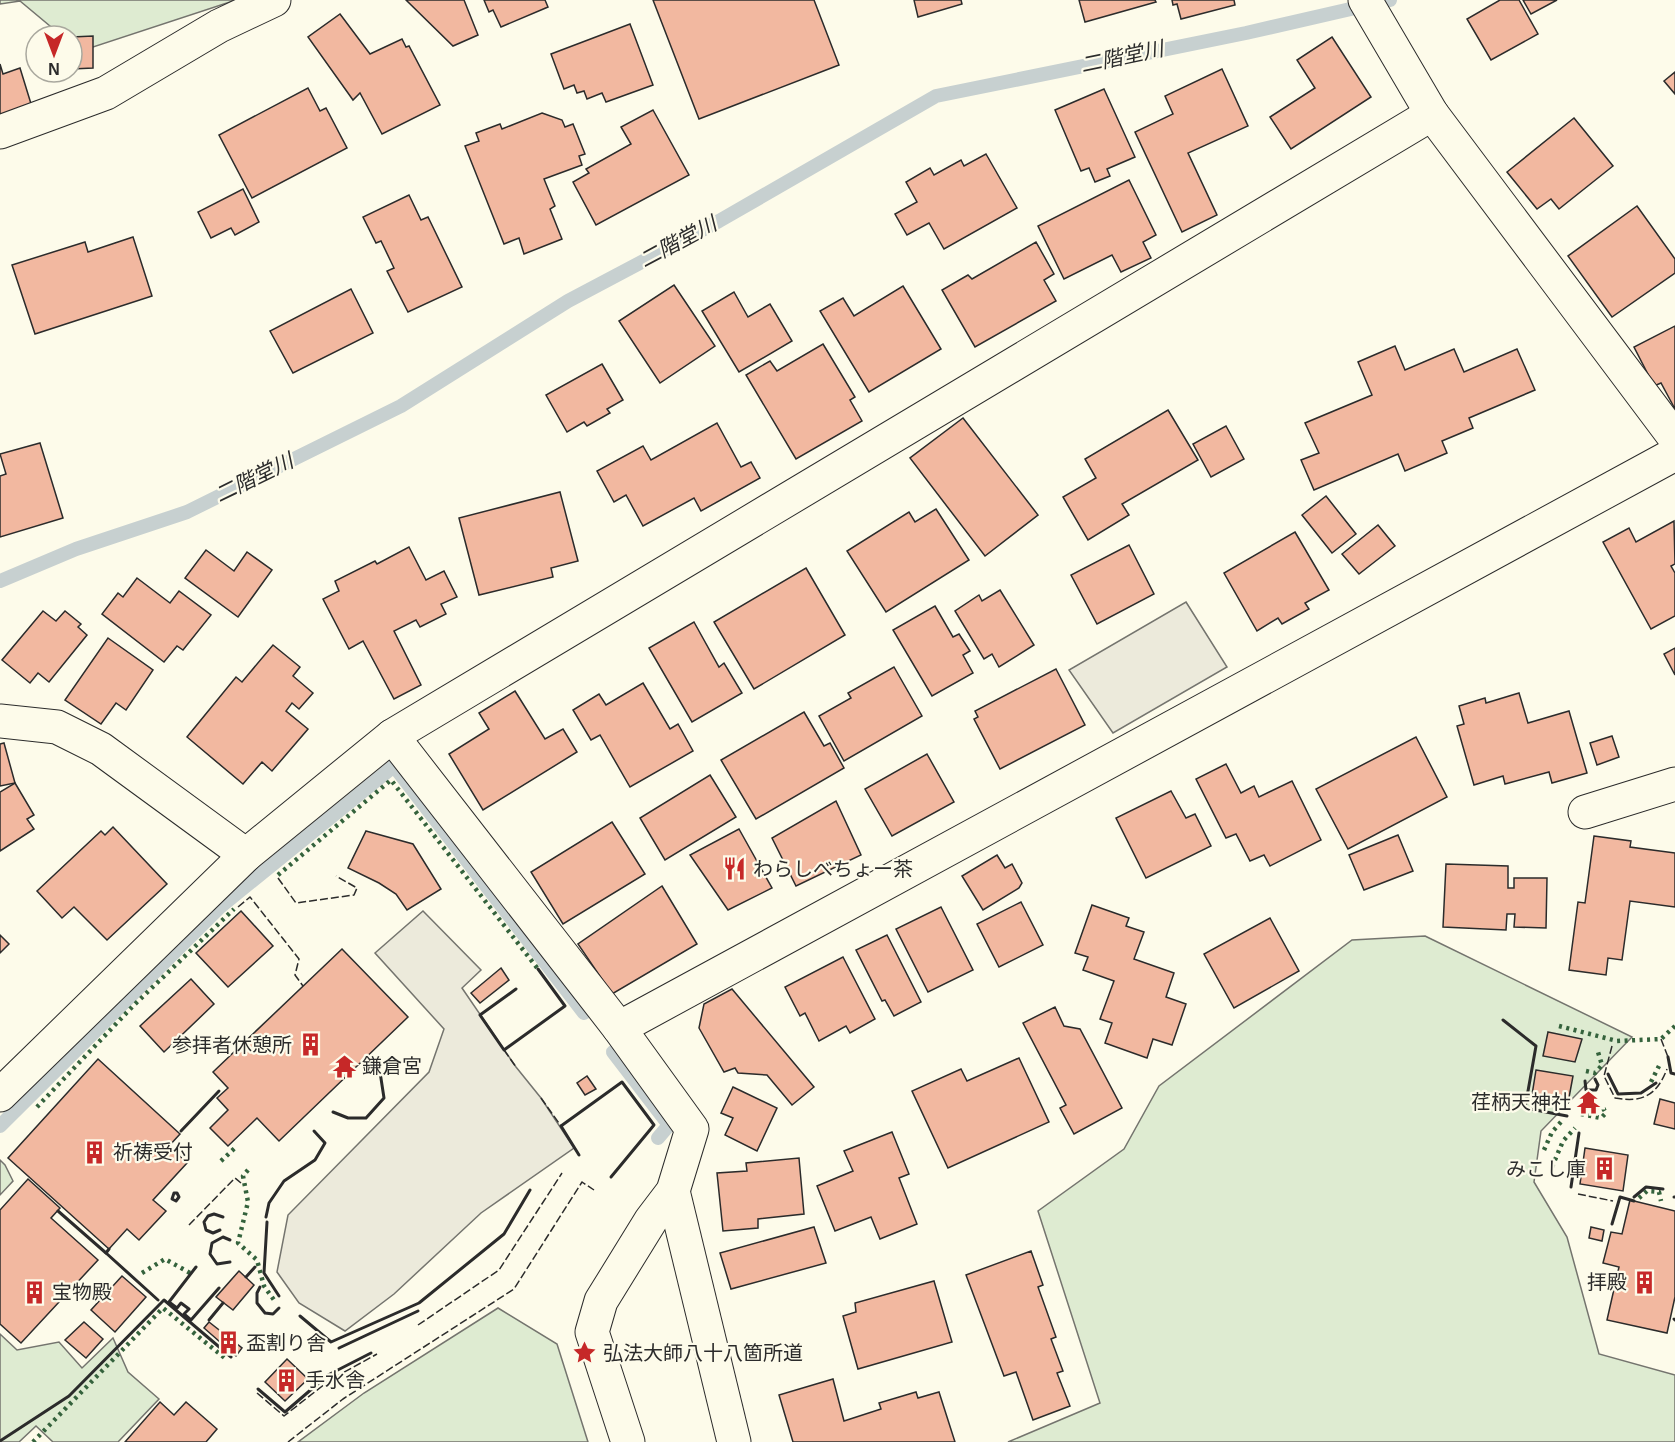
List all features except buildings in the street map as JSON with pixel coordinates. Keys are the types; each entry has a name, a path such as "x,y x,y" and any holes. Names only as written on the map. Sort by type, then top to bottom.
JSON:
{"street":[{"path":"0,132 106,93 219,26 274,0"},
{"path":"1365,0 1432,114 1675,438"},
{"path":"0,1095 246,855 392,736 1432,114"},
{"path":"619,1028 1675,454"},
{"path":"0,721 57,727 101,749 246,855"},
{"path":"392,736 619,1028 692,1129 674,1191 651,1221 601,1301 592,1332 628,1442"},
{"path":"1585,812 1675,784"},
{"path":"674,1191 734,1442"}],"green space":[{"path":"0,0 236,0 84,50 84,24 48,24 20,1 0,4"},
{"path":"1425,936 1632,1037 1541,1131 1534,1182 1567,1237 1599,1354 1675,1375 1675,1442 1008,1442 1100,1403 1038,1211 1124,1149 1159,1086 1352,940"},
{"path":"0,1160 13,1181 0,1195"},
{"path":"498,1308 557,1344 588,1442 298,1442 364,1393"},
{"path":"0,1334 17,1350 59,1342 82,1368 113,1338 128,1372 159,1399 118,1442 53,1442 36,1426 19,1442 0,1442"}],"shaded area":[{"path":"1186,602 1227,667 1113,733 1069,670"},
{"path":"423,911 481,970 462,988 574,1148 481,1213 394,1294 345,1331 299,1303 277,1272 288,1215 429,1072 444,1029 375,953"}],"waterway":[{"name":"二階堂川","path":"0,581 76,549 187,512 401,406 568,301 719,221 936,96 1246,33 1390,0"},
{"path":"0,1126 220,907 394,766 584,1013"},
{"path":"613,1052 669,1125 658,1138"}],"hedge":[{"path":"278,875 391,780 538,969"},
{"path":"37,1107 133,1006 234,909"},
{"path":"1559,1026 1617,1041 1661,1039 1675,1026"},
{"path":"1586,1071 1595,1073 1602,1065 1598,1052"},
{"path":"1651,1082 1659,1066"},
{"path":"1581,1114 1601,1118 1606,1113 1603,1108 1583,1103"},
{"path":"1544,1150 1552,1132 1561,1122"},
{"path":"1552,1167 1563,1141 1575,1128"},
{"path":"221,1161 236,1147"},
{"path":"248,1170 243,1176 248,1202 238,1243 257,1260 264,1286 274,1300"},
{"path":"1639,1198 1647,1191 1659,1192 1661,1201"},
{"path":"142,1273 165,1259 190,1273"},
{"path":"33,1442 163,1308 226,1359"}],"fence":[{"path":"278,878 296,903 354,895 357,888 336,876"},
{"path":"238,907 250,897 299,959 295,975 303,986"},
{"path":"1661,1039 1668,1057"},
{"path":"1612,1046 1604,1076 1615,1098 1634,1099 1648,1095 1659,1085 1667,1069"},
{"path":"504,1050 516,1067"},
{"path":"541,1098 561,1126"},
{"path":"418,1325 499,1270 562,1173"},
{"path":"189,1225 235,1178 241,1183"},
{"path":"288,1442 343,1399 514,1289 582,1182 594,1190"},
{"path":"1578,1194 1613,1201"},
{"path":"257,1393 284,1416 330,1380 377,1354"}],"wall":[{"path":"516,989 480,1015 504,1050 565,1006 538,969"},
{"path":"1503,1020 1536,1046 1525,1108 1567,1116"},
{"path":"1668,1057 1671,1073 1675,1074"},
{"path":"333,1112 348,1118 366,1118 384,1098 380,1072"},
{"path":"1608,1074 1618,1094 1641,1093 1656,1083"},
{"path":"1585,1081 1586,1090 1596,1090 1598,1085 1595,1079"},
{"path":"579,1155 561,1126 622,1082 654,1125 611,1177"},
{"path":"181,1131 219,1091"},
{"path":"266,1217 269,1203 284,1181 315,1160 325,1143 314,1131"},
{"path":"1571,1187 1579,1133"},
{"path":"1634,1197 1646,1187 1663,1189"},
{"path":"300,1316 331,1342 419,1303 504,1234 530,1190"},
{"path":"174,1193 177,1193 179,1197 176,1201 172,1199 174,1193"},
{"path":"1612,1224 1620,1197 1634,1201"},
{"path":"58,1211 106,1253"},
{"path":"220,1230 213,1233 206,1230 204,1222 208,1216 214,1214 223,1217"},
{"path":"267,1222 264,1273 279,1296"},
{"path":"230,1240 223,1237 212,1243 210,1254 217,1264 230,1262"},
{"path":"109,1249 106,1253 158,1300"},
{"path":"196,1267 169,1302 177,1308 181,1303 189,1309 184,1314 191,1320 219,1288"},
{"path":"246,1277 255,1267"},
{"path":"260,1287 257,1293 257,1303 265,1313 273,1314 279,1308"},
{"path":"0,1441 69,1396 164,1300 231,1357"},
{"path":"209,1320 223,1303"},
{"path":"339,1348 418,1311"},
{"path":"258,1389 285,1412 328,1375 371,1353"}],"place":[{"name":"わらしべちょー茶","path":"735,869"},
{"name":"参拝者休憩所","path":"310,1045"},
{"name":"鎌倉宮","path":"344,1066"},
{"name":"荏柄天神社","path":"1589,1102"},
{"name":"祈祷受付","path":"95,1152"},
{"name":"みこし庫","path":"1604,1169"},
{"name":"拝殿","path":"1645,1282"},
{"name":"宝物殿","path":"34,1292"},
{"name":"盃割り舎","path":"228,1343"},
{"name":"弘法大師八十八箇所道","path":"585,1353"},
{"name":"手水舎","path":"287,1380"}]}
